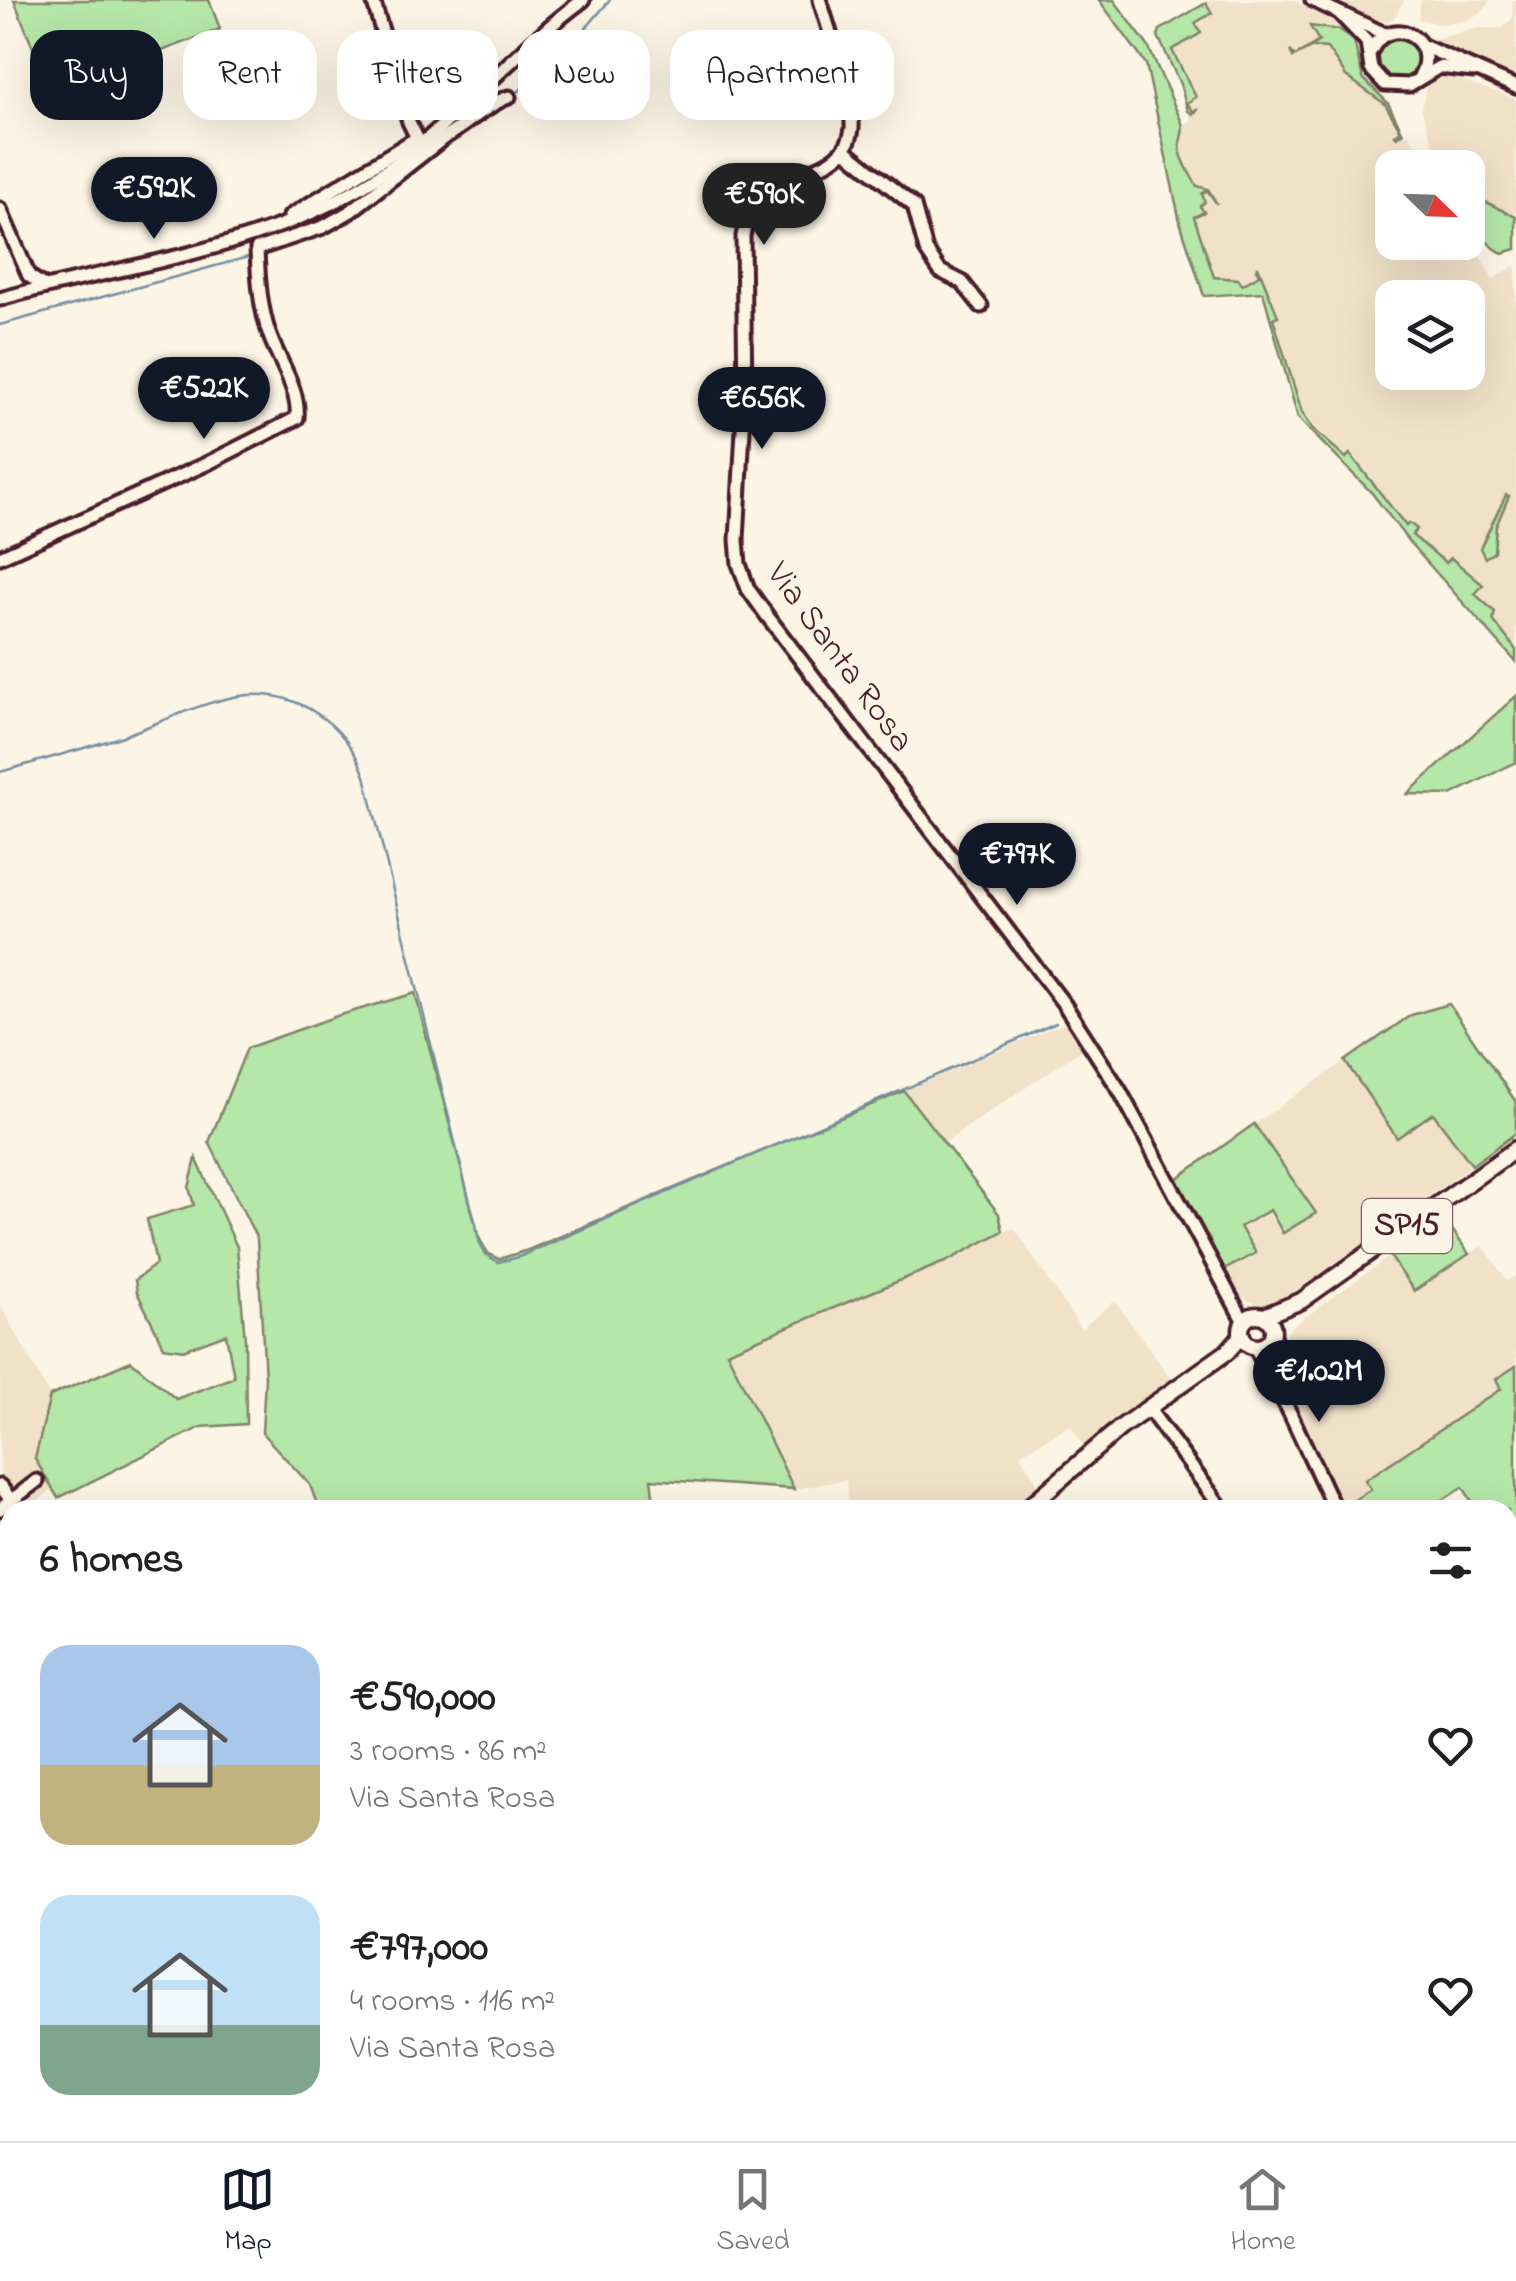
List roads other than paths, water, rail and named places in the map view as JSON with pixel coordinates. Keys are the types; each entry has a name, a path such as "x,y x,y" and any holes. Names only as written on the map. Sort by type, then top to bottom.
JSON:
{"main road":[{"name":"SP15","path":"1037,1500 1148,1408 1516,1149"}],"street":[{"path":"373,0 418,141"},
{"path":"0,299 200,252 269,228 342,193 390,168 583,0"},
{"path":"820,0 850,112 852,126 845,150 914,206 926,250 940,272 962,282 981,306"},
{"path":"1312,0 1385,34 1409,33 1423,46 1516,86"},
{"path":"1340,14 1367,42 1371,69 1385,84 1402,87 1439,68 1474,71"},
{"path":"1371,51 1385,34"},
{"path":"1420,76 1426,64 1423,46"},
{"path":"0,557 298,418 288,376 268,332 257,255 262,245 323,227 351,211 445,138 500,100 509,98"},
{"name":"Via Santa Rosa","path":"845,150 836,159 770,190 750,210 746,222 745,393 736,540 748,589 1064,1004 1120,1092 1235,1305 1256,1335"},
{"path":"342,193 351,211"},
{"path":"0,209 29,276 44,286"},
{"path":"1256,1335 1330,1500"},
{"path":"1148,1408 1216,1500"},
{"path":"0,1486 11,1500 37,1480"}],"waterway":[{"path":"512,97 568,49 610,0"},
{"path":"427,158 480,120"},
{"path":"265,252 349,223 416,167"},
{"path":"0,325 252,256"},
{"path":"0,772 240,696 261,695 300,704 332,726 357,757 365,776 480,1244 485,1254 498,1262 519,1257 1056,1023"}]}
